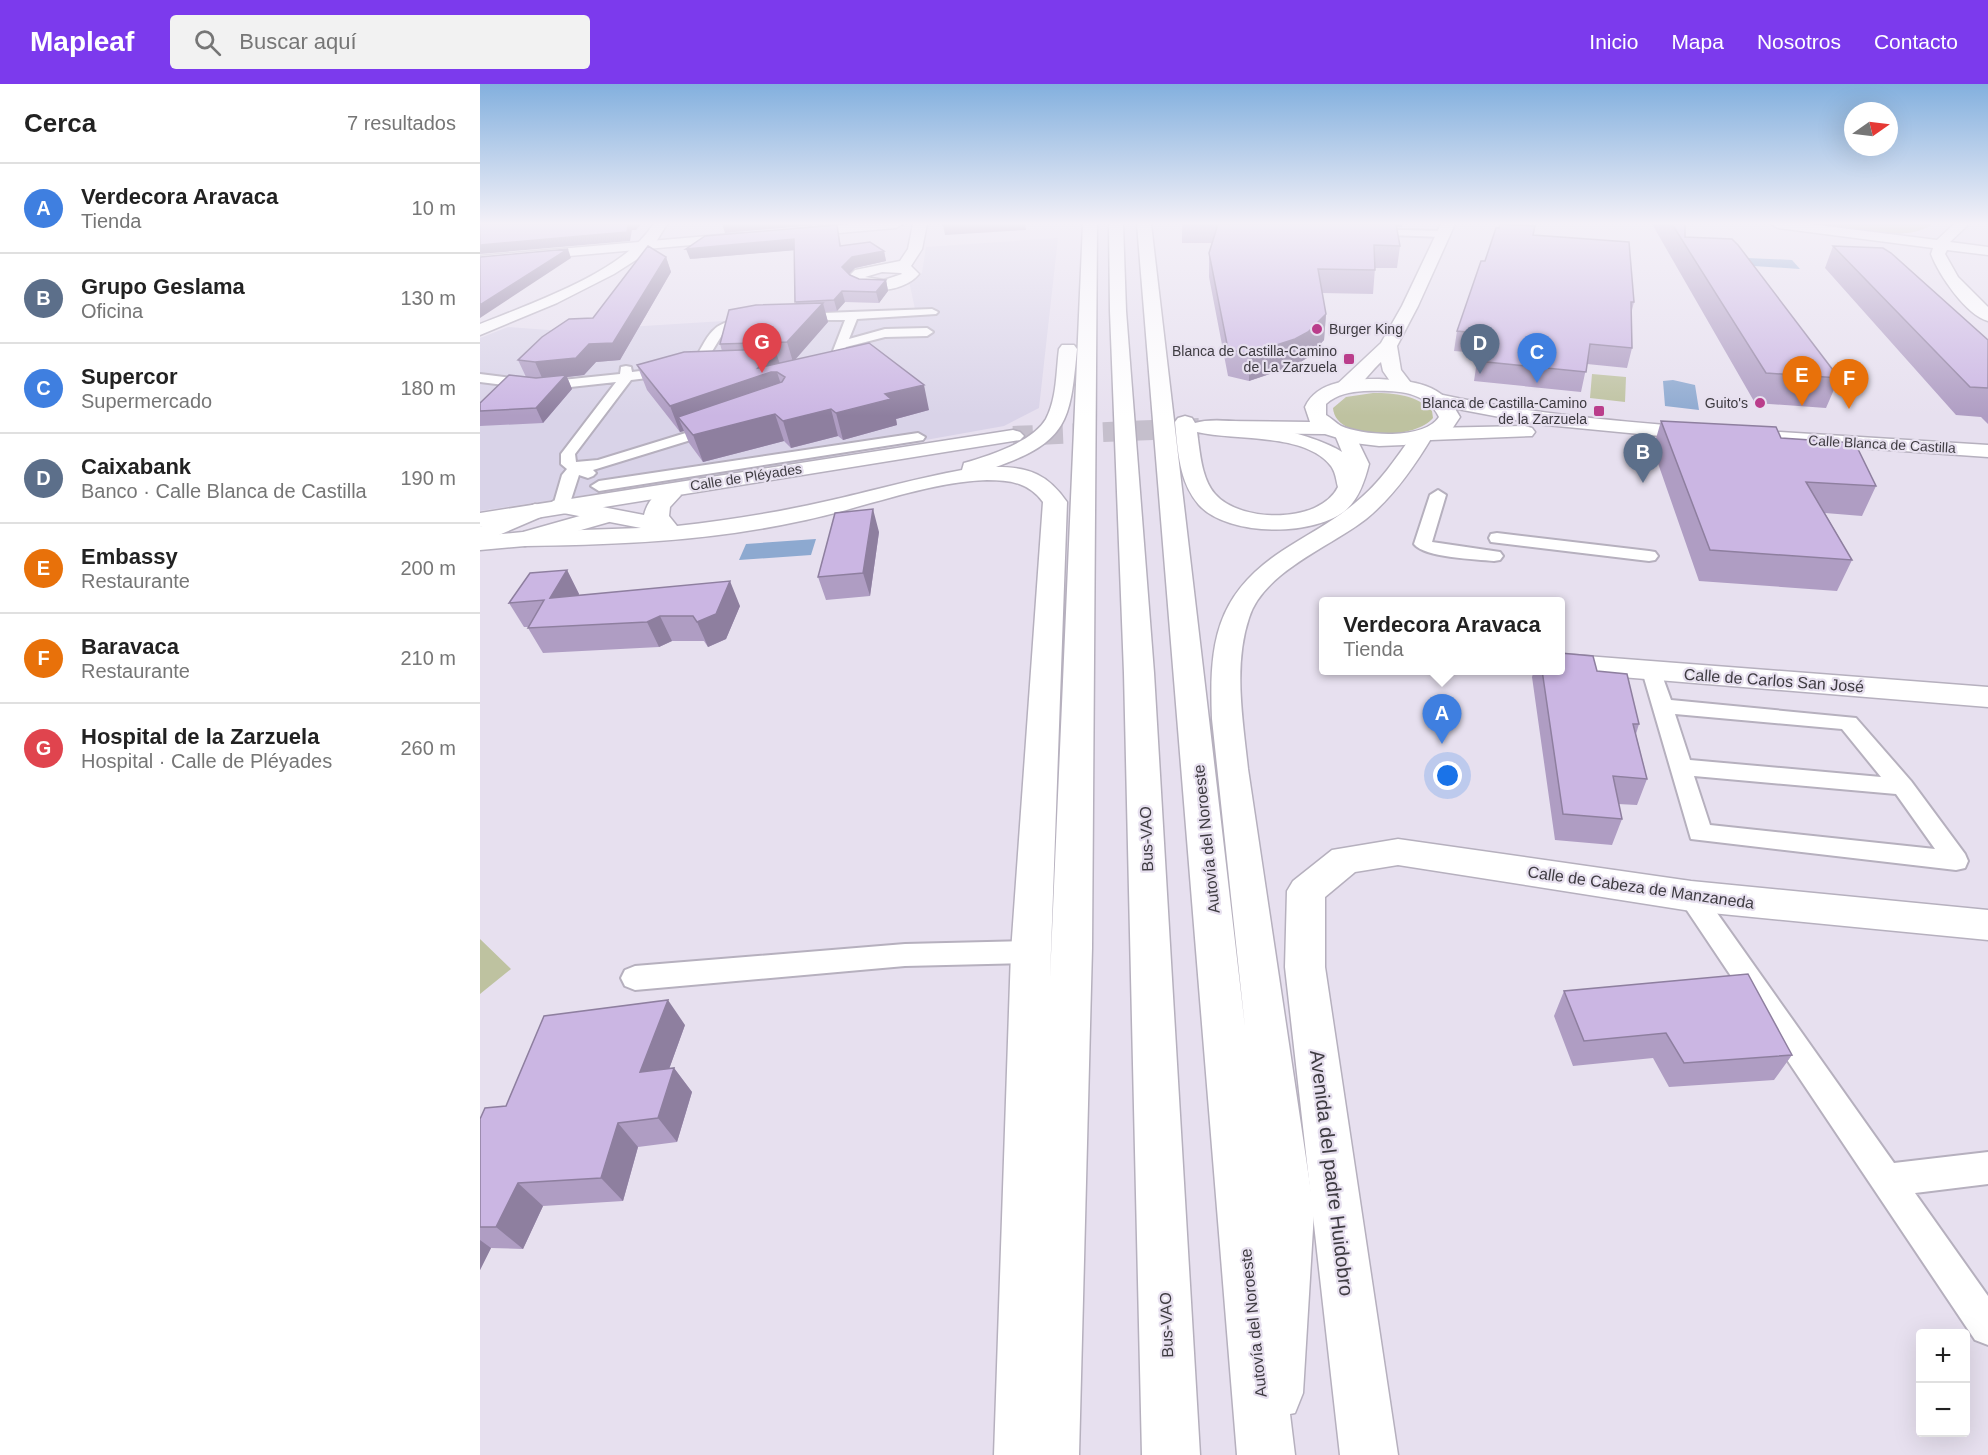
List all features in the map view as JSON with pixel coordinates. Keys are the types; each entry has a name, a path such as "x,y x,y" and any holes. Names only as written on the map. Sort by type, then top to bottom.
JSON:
{"main road":[{"path":"480,330 573,288"},
{"path":"901,489 999,458 1027,445 1050,428 1056,418 1062,398 1074,288"},
{"path":"1050,1455 1072,948 1087,288"},
{"name":"Bus-VAO","path":"1117,288 1139,673 1171,1455"},
{"name":"Autovía del Noroeste","path":"1151,288 1266,1455"},
{"path":"1161,288 1168,306 1191,460 1197,484 1215,507 1245,519 1282,522 1300,520 1330,511 1344,498 1358,464 1338,431 1320,421 1315,414 1315,406 1320,399"},
{"path":"1203,427 1277,414 1320,399 1343,388 1362,373 1370,362 1388,346 1418,288"},
{"path":"1961,288 1988,316"},
{"path":"1388,346 1392,370 1404,387"},
{"path":"1343,388 1379,385 1404,387 1438,400 1501,414 1632,429 1726,435"},
{"path":"1270,1455 1290,1212 1232,769 1226,701 1229,646 1236,616 1257,584 1287,557 1360,512 1426,436 1442,428 1448,421 1449,414 1446,406 1438,400"},
{"path":"1203,427 1269,433 1317,446 1341,463 1346,471 1349,486"},
{"path":"1203,427 1338,431 1391,441 1426,436 1615,433 1632,429"},
{"name":"Calle de Pléyades","path":"600,501 1013,436"},
{"name":"Calle Blanca de Castilla","path":"1762,437 1988,451"},
{"path":"480,536 515,533 606,538 743,525 901,489 994,473 1015,475 1042,485 1050,492 1055,502 1031,952 1023,1455"},
{"path":"480,520 561,506 669,495 741,477"},
{"path":"665,525 657,519 656,514 662,502 669,495"},
{"path":"480,543 515,533 600,501 665,525 743,525"},
{"path":"515,533 535,511"},
{"name":"Calle de Carlos San José","path":"1565,663 1988,697"},
{"name":"Calle de Cabeza de Manzaneda","path":"1306,891 1345,860 1398,852 1691,897 1988,925"},
{"name":"Avenida del padre Huidobro","path":"1306,891 1305,967 1369,1455"}],"lane":[{"path":"480,378 543,386 626,372 703,369 720,328 733,322 932,312"},
{"path":"803,367 836,358 852,316"},
{"path":"842,342 885,333 927,332"},
{"path":"626,372 568,454 569,464 597,477 600,501 918,437"},
{"path":"561,506 570,475 577,468 600,464 729,423"},
{"path":"1438,495 1424,544 1437,549 1494,556"},
{"path":"1497,538 1649,556"},
{"path":"1652,671 1662,706 1680,767 1700,833 1956,861 1903,788 1848,723 1662,706"},
{"path":"1680,767 1903,788"},
{"path":"1691,897 1988,1327"},
{"path":"636,978 905,955 1031,952"},
{"path":"1886,1180 1988,1168"}],"shaded area":[{"path":"910,288 1052,288 1039,408 1004,426 791,464 480,511 480,338 508,327 563,331 915,309"}],"green space":[{"path":"1592,374 1626,377 1625,402 1590,398"},
{"path":"1373,393 1397,394 1413,398 1432,411 1433,418 1424,425 1410,430 1377,434 1347,427 1337,419 1333,408 1346,397"},
{"path":"480,939 511,969 480,994"}],"water":[{"path":"1673,380 1695,385 1699,410 1665,406 1663,381"},
{"path":"816,539 811,555 739,560 746,544"}],"building":[{"path":"480,288 507,288 480,305"},
{"path":"616,288 647,288 613,343 589,344 576,358 535,362 518,360 542,337 569,319 593,318"},
{"path":"795,288 879,288 876,292 842,291 834,300 795,302"},
{"path":"1216,288 1321,288 1326,314 1308,332 1295,339 1249,354 1228,349"},
{"path":"1472,288 1633,288 1632,348 1590,344 1586,372 1477,361 1486,334 1457,331"},
{"path":"1712,288 1771,288 1839,378 1766,373"},
{"path":"1874,288 1930,288 1988,340 1988,388 1970,387"},
{"path":"823,303 787,342 720,344 729,310 756,305"},
{"path":"869,343 924,385 885,394 891,399 836,413 831,409 783,421 775,414 693,435 678,417 782,382 785,377 777,372 771,372 670,406 637,365 684,352 775,349 758,368"},
{"path":"509,375 536,378 566,375 536,408 480,411 480,403"},
{"path":"1661,421 1776,427 1781,438 1855,443 1876,486 1806,482 1852,560 1710,550"},
{"path":"873,509 863,573 818,577 835,513"},
{"path":"567,570 550,598 730,581 716,614 697,622 693,616 660,616 647,622 528,628 544,600 509,603 530,573"},
{"path":"1565,653 1593,656 1597,671 1627,674 1639,724 1633,724 1647,779 1613,776 1622,819 1563,814 1543,675 1565,675"},
{"path":"1748,974 1792,1055 1684,1063 1666,1033 1584,1041 1564,991"},
{"path":"668,1000 640,1072 674,1068 658,1118 618,1123 601,1178 518,1183 496,1227 480,1227 480,1119 485,1108 506,1106 544,1016"}],"tunnel":[{"path":"1013,436 1199,428"}],"place":[{"name":"Burger King","path":"1317,329"},
{"name":"Blanca de Castilla-Camino de La Zarzuela","path":"1349,359"},
{"name":"Hospital de la Zarzuela","path":"762,373"},
{"name":"Caixabank","path":"1480,374"},
{"name":"Supercor","path":"1537,383"},
{"name":"Guito's","path":"1760,403"},
{"name":"Embassy","path":"1802,406"},
{"name":"Baravaca","path":"1849,409"},
{"name":"Blanca de Castilla-Camino de la Zarzuela","path":"1599,411"},
{"name":"Grupo Geslama","path":"1643,483"},
{"name":"Verdecora Aravaca","path":"1442,744"}]}
